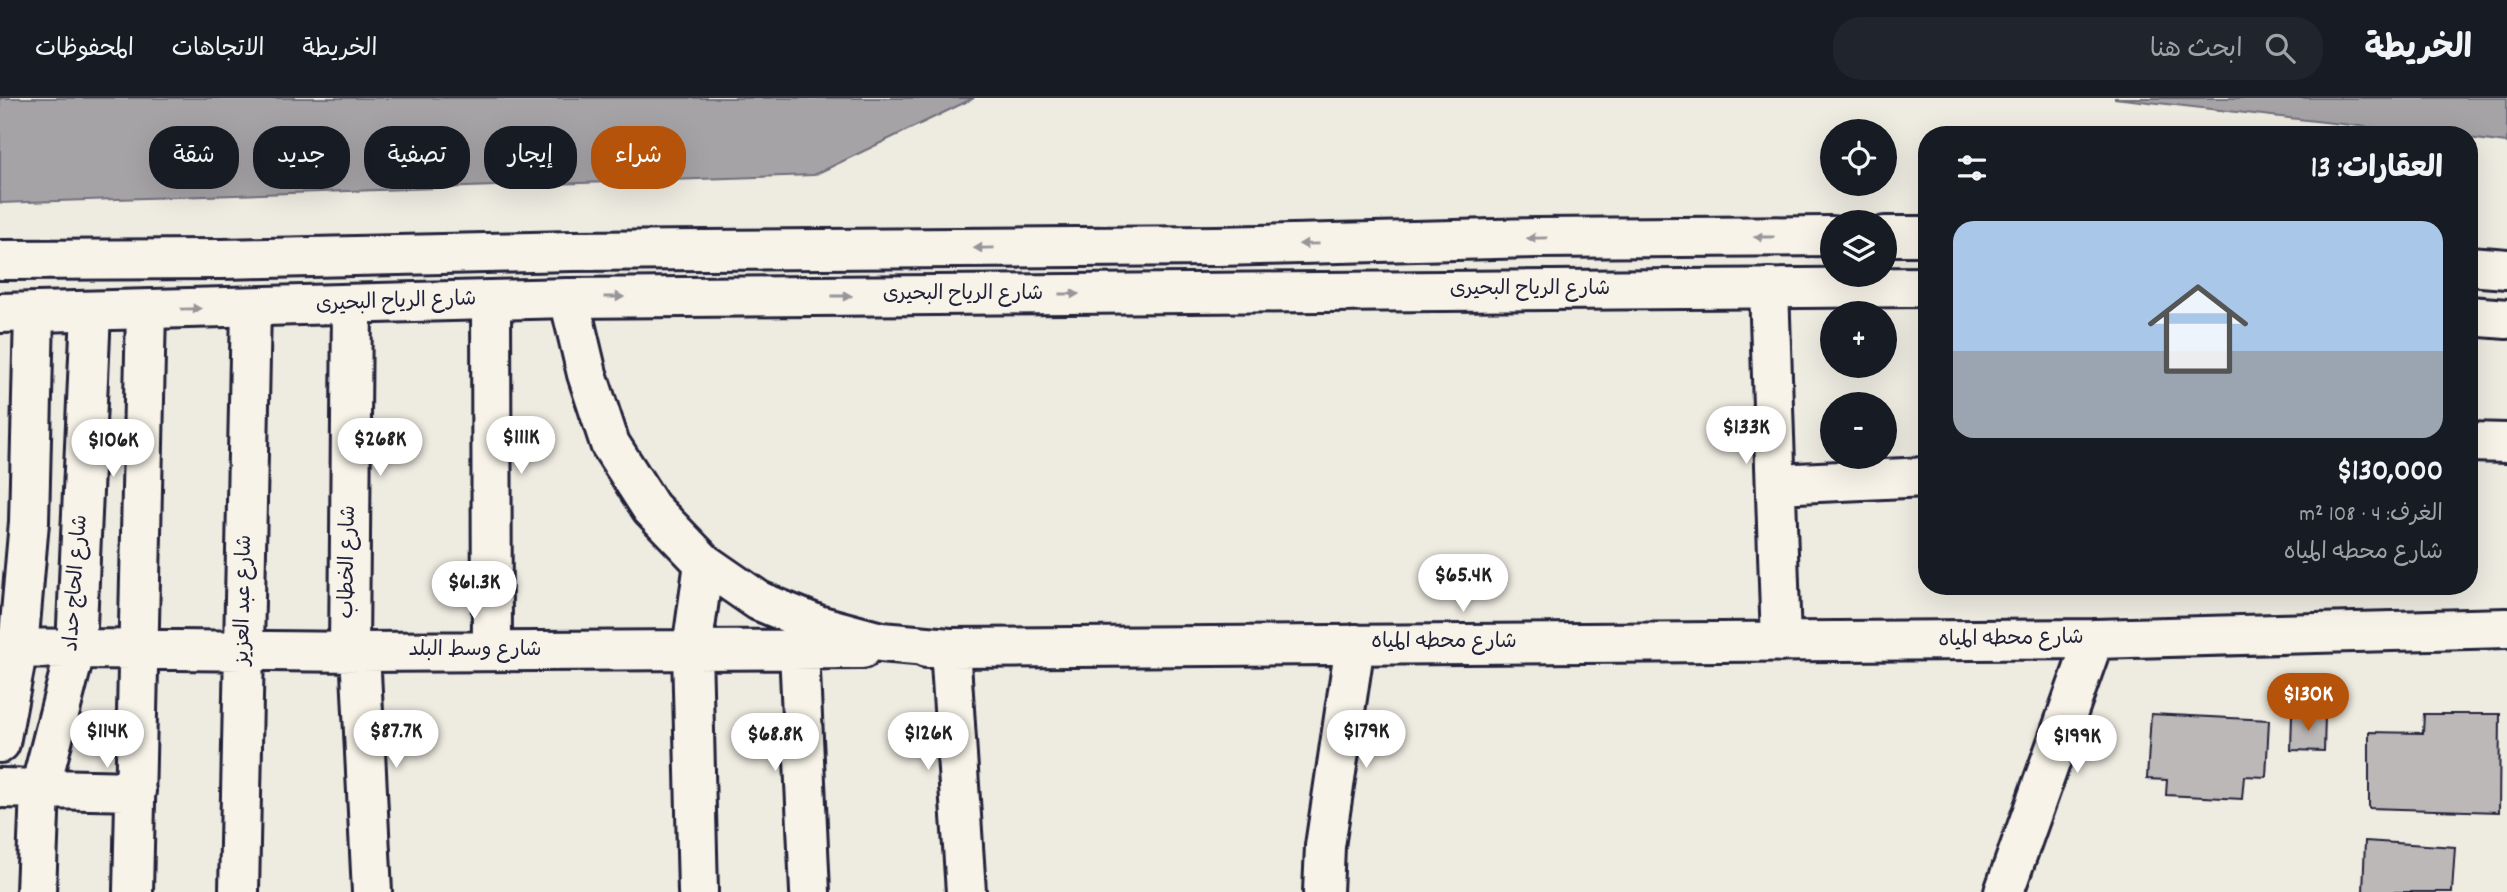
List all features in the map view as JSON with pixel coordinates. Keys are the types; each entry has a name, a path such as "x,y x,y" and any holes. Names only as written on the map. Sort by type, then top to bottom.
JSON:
{"street":[{"path":"0,260 1820,236"},
{"path":"1897,236 1918,236"},
{"path":"2478,267 2507,269"},
{"name":"شارع الرياح البحيرى","path":"17,313 569,298 1918,287"},
{"path":"1769,288 1781,642"},
{"name":"شارع محطه المياه","path":"569,298 587,374 610,444 651,508 704,563 759,601 818,625 881,642 950,648 1781,642 2094,639 2507,628"},
{"path":"491,300 492,651"},
{"name":"شارع الخطاب","path":"352,304 354,652 372,892"},
{"name":"شارع عبد العزيز","path":"239,892 251,307"},
{"path":"133,892 146,310"},
{"name":"شارع الحاج حداد","path":"36,892 40,789 76,649 91,312"},
{"path":"0,743 9,648 29,522 17,313"},
{"path":"2478,317 2507,319"},
{"path":"2478,442 2507,443"},
{"path":"1776,484 1918,477"},
{"path":"698,892 692,650 704,563"},
{"path":"2004,892 2094,639"},
{"path":"1323,892 1325,846 1355,644"},
{"name":"شارع وسط البلد","path":"9,648 354,652 950,648"},
{"path":"950,648 966,892"},
{"path":"799,650 810,892"},
{"path":"0,788 136,791"}],"shaded area":[{"path":"0,98 974,98 814,175 686,179 686,126 591,126 591,183 577,183 577,126 484,126 484,186 470,187 470,126 364,126 364,189 407,189 0,203"},
{"path":"2114,98 2507,98 2507,143 2478,139 2478,126 2359,126"}],"building":[{"path":"2151,714 2269,720 2266,777 2244,776 2242,799 2166,795 2167,780 2147,779"},
{"path":"2292,714 2325,716 2324,751 2291,750"},
{"path":"2424,714 2500,714 2499,812 2369,808 2369,732 2423,733"},
{"path":"2365,841 2455,847 2452,892 2363,892"}]}
